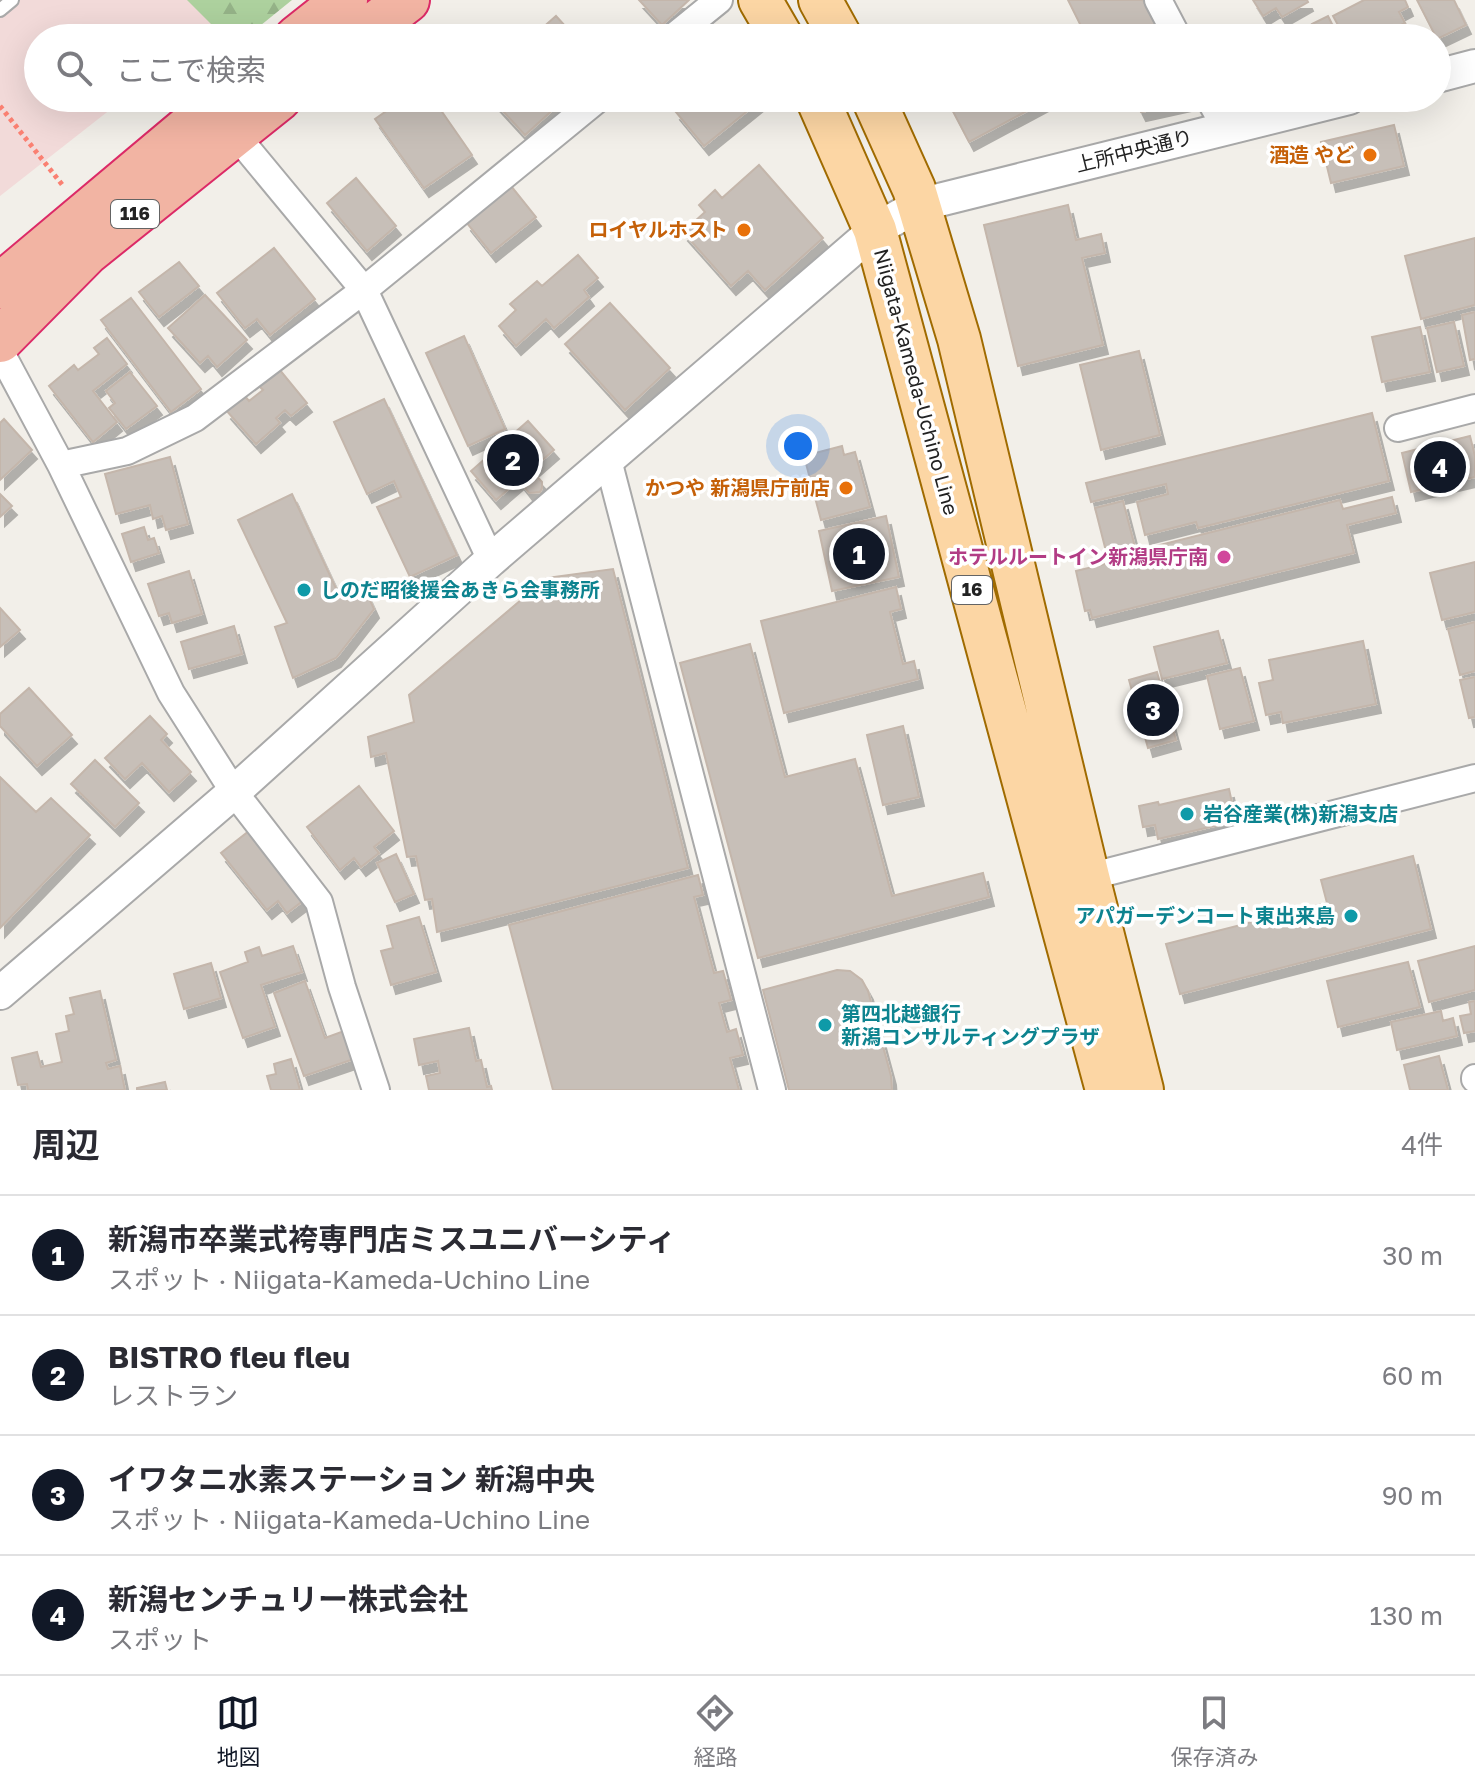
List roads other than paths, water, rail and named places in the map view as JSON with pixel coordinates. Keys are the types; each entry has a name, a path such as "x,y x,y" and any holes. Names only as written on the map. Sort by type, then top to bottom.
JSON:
{"highway":[{"path":"315,24 345,0"},
{"path":"376,24 407,0"},
{"name":"116","path":"6,308 229,115"}],"main road":[{"path":"760,0 774,24"},
{"path":"820,0 833,24"},
{"name":"Niigata-Kameda-Uchino Line","path":"823,112 875,230 1107,1090"},
{"name":"16","path":"879,112 919,205 959,339 1142,1090"}],"street":[{"path":"689,24 719,0"},
{"path":"1158,0 1171,24"},
{"path":"1451,72 1475,66"},
{"path":"61,465 127,451 195,418 364,290 582,112"},
{"path":"1217,112 1226,129"},
{"name":"上所中央通り","path":"0,993 234,792 491,560 875,230 919,205 1293,112"},
{"path":"229,115 364,290 491,560"},
{"path":"6,308 61,465 171,693 234,792 319,902 342,987 376,1090"},
{"path":"1398,428 1475,408"},
{"path":"608,460 772,1090"},
{"path":"1088,877 1475,778"}],"lane":[{"path":"0,10 12,0"}],"place":[{"name":"酒造 やど","path":"1370,155"},
{"name":"ロイヤルホスト","path":"744,230"},
{"name":"BISTRO fleu fleu","path":"513,460"},
{"name":"新潟センチュリー株式会社","path":"1440,467"},
{"name":"かつや 新潟県庁前店","path":"846,488"},
{"name":"新潟市卒業式袴専門店ミスユニバーシティ","path":"859,554"},
{"name":"ホテルルートイン新潟県庁南","path":"1224,557"},
{"name":"しのだ昭後援会あきら会事務所","path":"304,590"},
{"name":"イワタニ水素ステーション 新潟中央","path":"1153,710"},
{"name":"岩谷産業(株)新潟支店","path":"1187,814"},
{"name":"アパガーデンコート東出来島","path":"1351,916"},
{"name":"第四北越銀行 新潟コンサルティングプラザ","path":"825,1025"}]}
